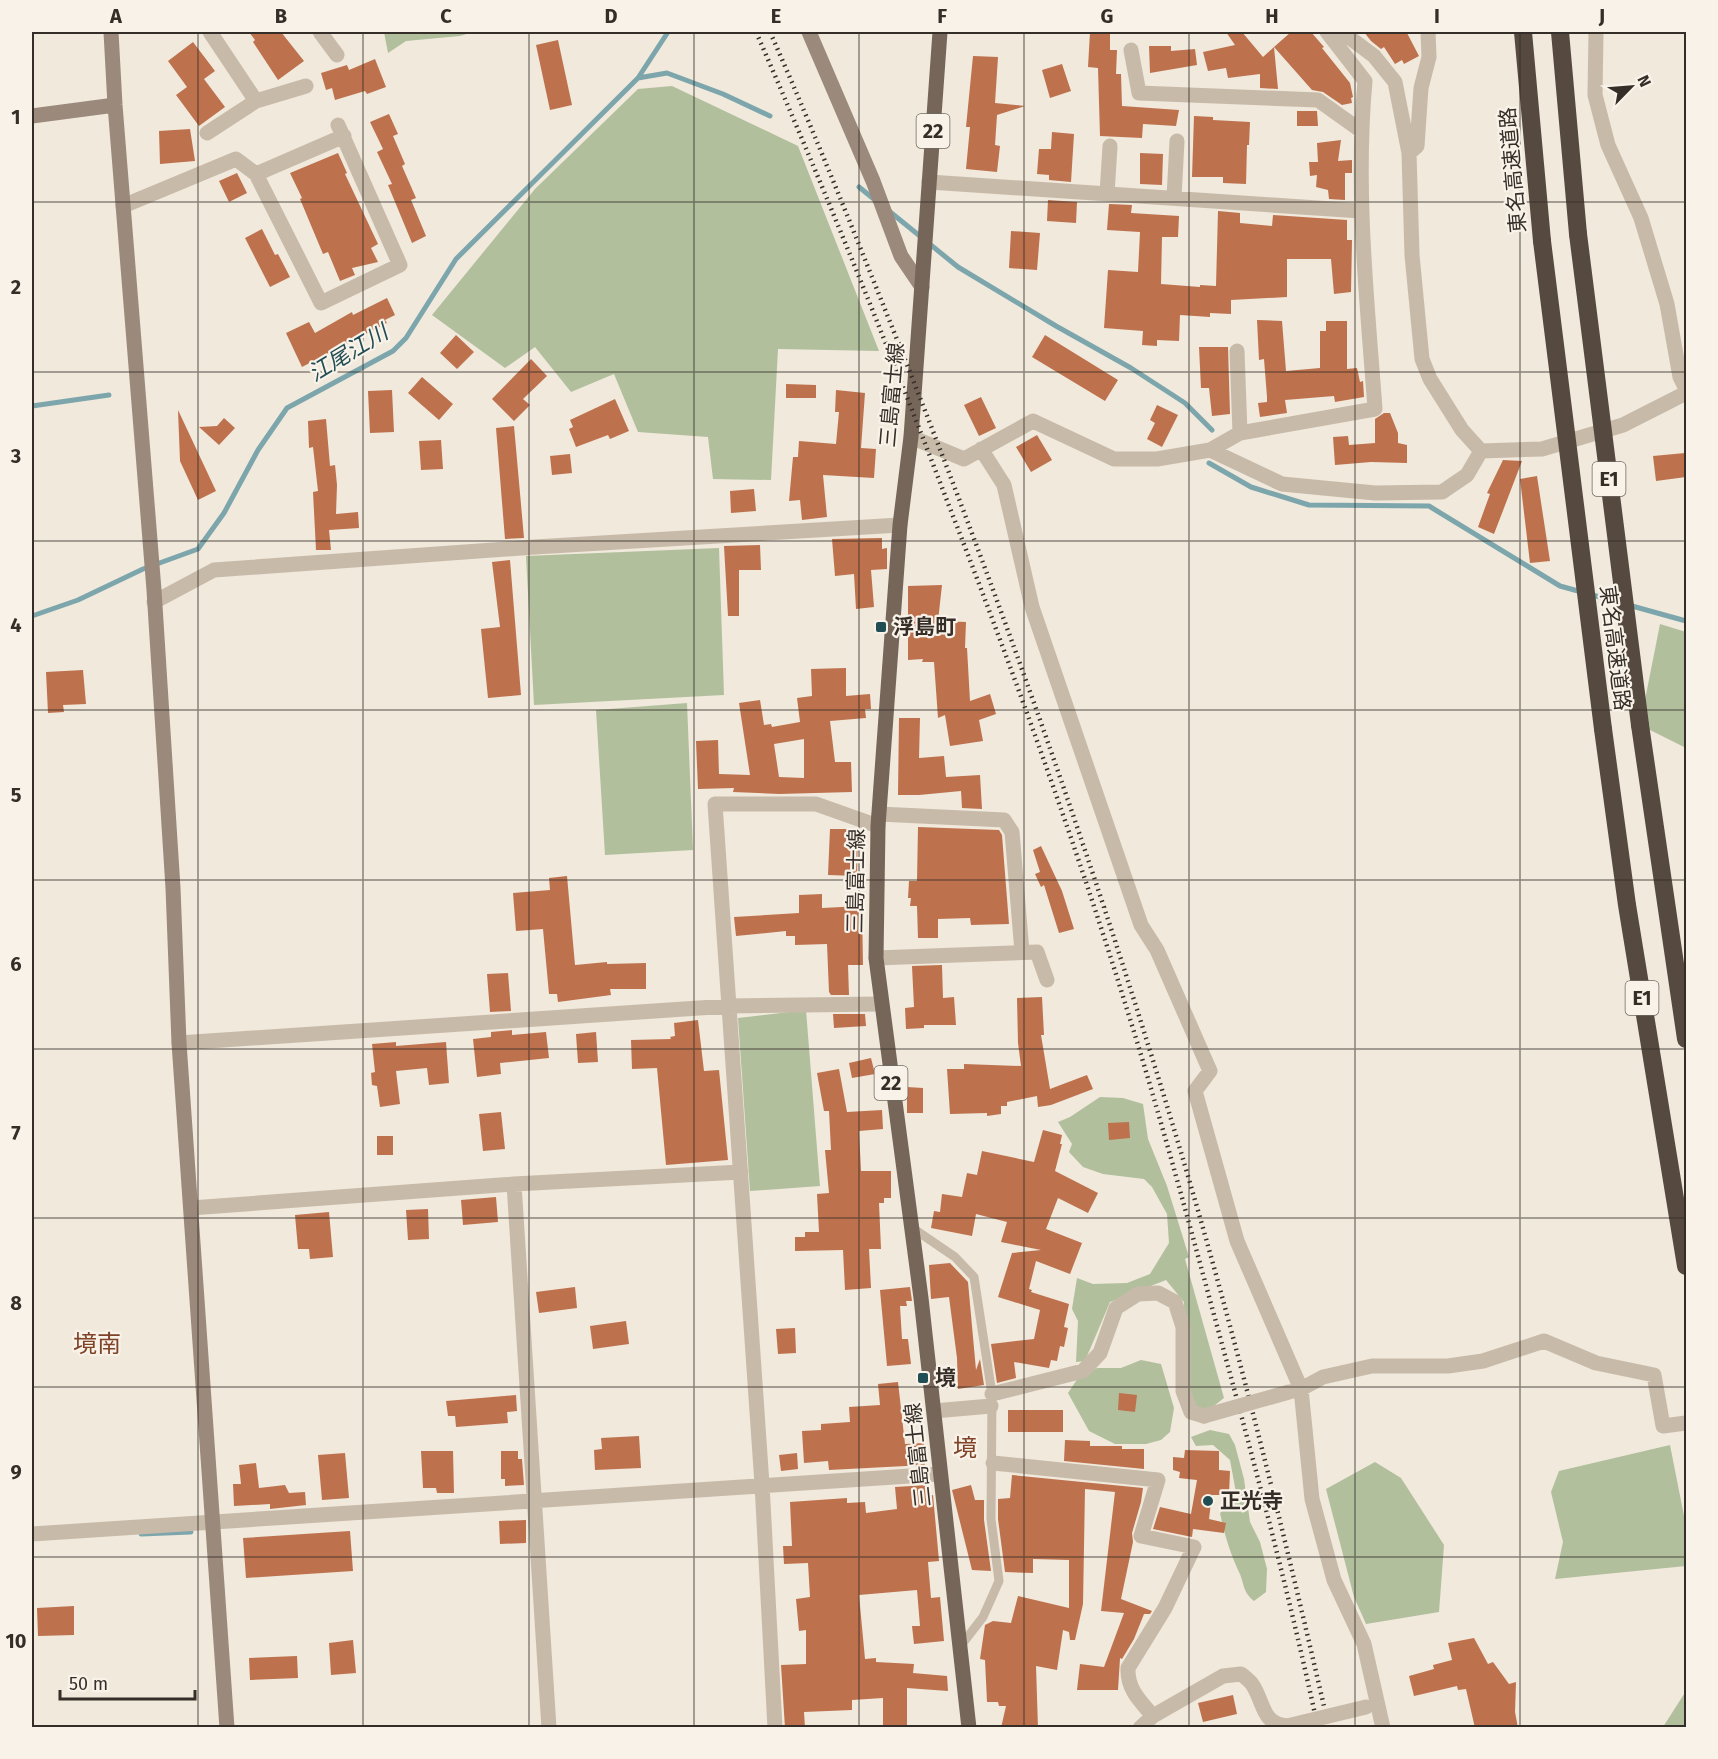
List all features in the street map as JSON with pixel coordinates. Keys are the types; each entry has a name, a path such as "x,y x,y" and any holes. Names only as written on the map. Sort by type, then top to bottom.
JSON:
{"highway":[{"name":"東名高速道路","path":"1523,32 1542,241 1603,729 1628,917 1686,1266"},
{"name":"東名高速道路","path":"1560,32 1578,234 1640,724 1686,1039"}],"main road":[{"name":"三島富士線","path":"940,32 911,437 900,525 878,820 876,957 934,1411 969,1728"}],"street":[{"path":"111,32 154,596 179,1043 227,1728"},
{"path":"210,32 256,101"},
{"path":"320,32 337,56"},
{"path":"809,32 878,194 901,256 922,287"},
{"path":"911,437 964,459 1033,422 1114,459 1157,459 1210,450 1240,433 1375,409 1361,211 1360,130 1365,81 1327,32"},
{"path":"1342,32 1374,56 1395,82 1409,153 1412,255 1422,359 1430,379 1462,430 1481,451 1542,449 1623,425 1686,391 1680,377 1667,304 1641,218 1608,145 1595,94 1596,32"},
{"path":"1409,153 1417,146 1421,88 1429,57 1428,32"},
{"path":"1131,50 1139,93 1318,100 1360,130"},
{"path":"207,133 256,101 306,86"},
{"path":"32,116 115,105"},
{"path":"123,206 236,159 256,174 269,204 321,303 400,266 341,130 256,174"},
{"path":"1174,198 1177,141"},
{"path":"1107,194 1110,146"},
{"path":"929,182 1361,211"},
{"path":"1237,351 1240,433"},
{"path":"981,449 1004,485 1032,607 1141,925 1157,950 1210,1071 1195,1091 1234,1229 1295,1391 1312,1499 1334,1580 1364,1644 1372,1705 1383,1728"},
{"path":"1210,450 1282,484 1375,493 1442,492 1467,475 1481,451"},
{"path":"154,596 214,570 535,547 900,525"},
{"path":"775,1728 762,1484 715,804 816,804 878,820 1004,819 1012,832 1022,952"},
{"path":"876,957 1037,952 1047,980"},
{"path":"179,1043 729,1006 881,1004"},
{"path":"191,1208 514,1184 741,1172"},
{"path":"514,1184 549,1728"},
{"path":"934,1411 992,1400 1083,1371 1100,1353 1116,1308 1138,1294 1158,1293 1175,1302 1183,1327 1183,1391 1191,1412 1204,1416 1295,1391 1323,1377 1372,1366 1448,1366 1483,1361 1544,1341 1596,1363 1654,1375 1663,1426 1681,1424"},
{"path":"993,1463 1158,1480 1142,1536 1194,1547 1165,1608 1128,1668 1127,1680 1132,1691 1153,1716"},
{"path":"32,1534 213,1524 762,1484 940,1474"},
{"path":"1140,1728 1153,1716 1223,1676 1241,1674 1252,1684 1267,1717 1276,1725 1287,1726 1372,1705"}],"lane":[{"path":"911,1227 955,1257 974,1277 992,1400 991,1519 999,1581 983,1617 959,1648"}],"green space":[{"path":"384,32 473,32 460,36 406,41 388,53"},
{"path":"672,86 798,146 879,351 778,349 771,480 713,479 708,437 638,432 614,374 571,392 535,347 505,368 432,315 535,189 638,89"},
{"path":"719,548 724,695 534,705 526,556"},
{"path":"1660,624 1686,632 1686,748 1640,725"},
{"path":"687,703 693,850 605,855 596,710"},
{"path":"806,1010 820,1186 750,1191 738,1018"},
{"path":"1100,1097 1123,1098 1143,1104 1148,1139 1167,1186 1189,1257 1185,1259 1224,1398 1206,1412 1194,1413 1185,1365 1184,1302 1166,1280 1110,1302 1085,1361 1076,1362 1078,1321 1072,1309 1077,1278 1093,1284 1127,1283 1150,1274 1169,1243 1167,1214 1152,1187 1144,1179 1103,1174 1083,1167 1069,1152 1072,1144 1058,1122 1070,1117"},
{"path":"1141,1360 1161,1364 1174,1408 1170,1432 1161,1440 1146,1444 1115,1444 1089,1431 1068,1393 1078,1378 1097,1368 1121,1368"},
{"path":"1210,1430 1229,1434 1235,1445 1244,1479 1250,1522 1260,1542 1267,1569 1266,1592 1254,1601 1244,1588 1220,1513 1237,1498 1230,1460 1213,1445 1196,1446 1191,1437"},
{"path":"1670,1445 1686,1526 1686,1566 1555,1579 1563,1542 1551,1492 1559,1471"},
{"path":"1375,1462 1401,1478 1444,1545 1439,1612 1366,1624 1354,1597 1326,1489"},
{"path":"1686,1691 1686,1727 1663,1727"}],"building":[{"path":"249,32 281,32 304,61 278,80"},
{"path":"1090,32 1110,32 1110,50 1117,50 1116,74 1121,74 1122,106 1179,110 1176,126 1143,124 1142,138 1100,136 1098,68 1088,67"},
{"path":"1226,32 1242,32 1263,57 1274,47 1278,89 1260,88 1260,74 1228,78 1226,68 1208,71 1203,52 1235,45"},
{"path":"1291,32 1311,32 1324,47 1322,48 1350,83 1352,103 1342,105 1323,92 1312,90 1274,47"},
{"path":"1364,32 1410,32 1407,33 1419,56 1404,64 1402,60 1395,64 1384,47 1381,49"},
{"path":"558,40 572,105 550,110 536,45"},
{"path":"193,42 215,71 204,79 225,107 199,126 176,95 187,87 168,61"},
{"path":"1149,46 1171,46 1171,51 1195,49 1197,65 1150,73"},
{"path":"973,56 998,57 995,103 1025,106 997,115 995,145 1000,146 997,172 966,169 970,127 966,127"},
{"path":"375,59 386,87 367,94 365,91 335,100 332,88 326,90 321,73 347,65 349,70"},
{"path":"1062,64 1071,91 1050,98 1042,70"},
{"path":"1297,111 1317,111 1318,126 1297,126"},
{"path":"389,114 398,134 393,136 405,164 402,166 416,198 411,200 426,236 412,243 388,185 392,184 377,152 383,149 370,122"},
{"path":"1194,116 1213,117 1213,120 1250,122 1246,184 1223,183 1223,177 1192,177"},
{"path":"190,129 195,161 160,164 159,131"},
{"path":"1052,132 1074,134 1071,182 1049,180 1049,175 1037,174 1039,149 1051,149"},
{"path":"1341,140 1338,161 1352,160 1352,173 1345,173 1345,200 1329,199 1328,190 1316,187 1317,175 1310,176 1309,162 1318,162 1317,143"},
{"path":"338,153 347,173 345,174 378,244 371,248 378,262 352,268 355,275 340,281 328,252 323,254 290,173"},
{"path":"1140,153 1163,154 1162,185 1140,184"},
{"path":"237,173 247,193 229,202 219,181"},
{"path":"1048,200 1077,202 1076,223 1047,221"},
{"path":"1109,204 1132,205 1131,213 1179,216 1178,237 1162,237 1161,284 1200,287 1200,285 1216,286 1218,211 1240,213 1240,223 1272,226 1273,215 1347,220 1347,240 1352,240 1351,292 1334,294 1331,259 1287,259 1287,297 1231,300 1231,314 1210,313 1210,317 1180,315 1179,341 1157,340 1157,346 1142,345 1143,331 1104,328 1108,270 1138,272 1140,232 1107,230"},
{"path":"262,229 275,255 278,254 290,277 270,287 245,238"},
{"path":"1011,231 1040,233 1037,270 1009,268"},
{"path":"387,298 395,315 385,320 387,323 302,367 286,333 309,322 315,333 352,312 353,315"},
{"path":"1257,320 1282,321 1286,371 1320,368 1320,331 1326,331 1326,321 1347,321 1347,369 1357,368 1360,382 1363,381 1364,397 1335,402 1334,396 1285,400 1287,413 1260,417 1258,403 1267,402 1267,397 1264,359 1259,360"},
{"path":"456,335 474,352 457,369 440,353"},
{"path":"1045,335 1118,380 1105,401 1032,357"},
{"path":"1199,347 1228,347 1230,414 1212,416 1209,388 1201,388"},
{"path":"531,359 547,376 523,399 530,405 514,421 492,399"},
{"path":"422,377 453,404 439,420 408,393"},
{"path":"786,384 816,385 816,398 786,398"},
{"path":"392,390 394,432 370,433 368,391"},
{"path":"836,390 865,393 861,448 876,449 874,478 823,475 827,517 802,520 800,500 789,501 793,457 798,457 799,441 836,444 839,412 835,412"},
{"path":"981,397 996,428 979,436 964,405"},
{"path":"615,399 629,431 610,439 608,435 576,447 569,429 573,427 570,420"},
{"path":"1157,405 1178,415 1162,447 1147,439 1155,423 1150,420"},
{"path":"178,410 216,491 198,500 180,461"},
{"path":"1384,413 1390,413 1398,433 1398,443 1407,445 1407,463 1371,462 1335,465 1333,437 1348,436 1349,445 1375,443 1375,419"},
{"path":"224,418 235,428 219,445 199,427 217,426"},
{"path":"326,419 330,466 335,465 336,514 358,512 359,528 329,530 331,550 316,550 313,492 318,491 313,447 309,448 308,421"},
{"path":"514,426 524,538 505,539 496,428"},
{"path":"1037,435 1052,460 1031,472 1016,447"},
{"path":"441,440 443,469 421,470 419,441"},
{"path":"1685,453 1686,477 1656,481 1653,456"},
{"path":"570,454 572,473 552,475 550,456"},
{"path":"1503,460 1522,461 1494,534 1478,527 1490,494 1487,493"},
{"path":"1537,476 1550,561 1530,563 1520,479"},
{"path":"754,489 756,511 731,513 730,491"},
{"path":"882,538 882,549 887,548 887,569 871,570 874,607 856,609 854,574 835,576 832,539"},
{"path":"760,545 761,570 739,570 739,616 728,616 724,546"},
{"path":"510,560 521,695 488,698 481,629 500,627 492,562"},
{"path":"942,585 938,621 966,622 965,648 967,648 970,701 990,694 996,714 979,720 983,741 950,746 945,715 938,718 934,662 922,662 923,659 908,660 908,586"},
{"path":"846,668 846,696 870,694 871,709 865,709 866,718 830,721 835,762 851,762 852,792 779,794 733,792 734,788 698,789 696,741 718,740 719,774 750,775 739,703 760,700 764,725 771,724 772,727 800,722 797,698 812,696 811,669","holes":["804,739 804,778 779,777 774,744"]},
{"path":"83,670 86,704 63,705 64,712 48,713 46,672"},
{"path":"899,718 920,718 919,758 944,756 946,777 980,775 982,809 962,808 961,791 898,795"},
{"path":"918,827 999,830 1002,835 1009,924 971,925 970,918 938,919 938,938 918,938 917,906 910,906 911,898 908,898 909,881 917,881"},
{"path":"830,829 858,829 857,876 828,875"},
{"path":"1041,846 1062,891 1074,929 1059,933 1044,885 1041,887 1035,874 1040,872 1033,850"},
{"path":"567,876 575,965 607,962 607,964 646,963 646,989 610,989 611,995 558,1002 557,994 549,994 543,929 516,931 513,893 550,890 549,878"},
{"path":"822,894 822,908 862,906 863,965 848,965 849,995 831,995 829,992 827,944 795,945 795,936 786,936 786,931 736,936 734,917 799,913 799,895"},
{"path":"942,965 943,998 954,997 956,1025 924,1025 924,1028 906,1029 905,1008 914,1007 912,966"},
{"path":"508,973 511,1011 490,1012 487,974"},
{"path":"1042,997 1044,1035 1041,1035 1050,1089 1087,1075 1093,1089 1051,1105 1038,1107 1037,1096 1007,1102 1007,1106 1001,1106 1001,1114 987,1116 987,1113 950,1114 947,1069 964,1069 964,1064 1021,1066 1017,998"},
{"path":"833,1014 865,1014 866,1026 834,1028"},
{"path":"698,1020 704,1071 719,1070 728,1160 666,1165 657,1068 632,1069 631,1040 671,1039 670,1037 675,1036 674,1023"},
{"path":"512,1030 512,1035 546,1032 549,1058 500,1063 501,1074 477,1077 473,1039 491,1037 491,1032"},
{"path":"596,1032 598,1062 578,1063 576,1034"},
{"path":"396,1042 396,1046 446,1042 449,1083 429,1085 427,1068 396,1071 400,1104 380,1107 377,1086 372,1085 371,1073 375,1072 372,1044"},
{"path":"871,1058 875,1074 852,1078 849,1063"},
{"path":"839,1069 847,1112 882,1110 883,1129 859,1131 861,1171 891,1171 891,1198 884,1198 884,1203 879,1203 881,1249 869,1249 871,1288 845,1290 843,1250 795,1251 795,1237 805,1237 805,1232 819,1232 817,1194 829,1193 825,1150 831,1150 829,1111 824,1111 817,1073"},
{"path":"907,1087 923,1088 923,1113 907,1113"},
{"path":"501,1112 505,1149 483,1151 479,1114"},
{"path":"1129,1122 1130,1138 1109,1140 1108,1123"},
{"path":"1043,1130 1062,1135 1055,1171 1098,1193 1088,1213 1058,1198 1046,1229 1082,1243 1070,1274 1036,1261 1029,1289 1032,1290 1031,1292 1069,1304 1064,1327 1068,1328 1064,1347 1060,1346 1057,1361 1051,1360 1049,1368 1014,1362 1016,1378 997,1383 991,1344 1034,1339 1040,1310 998,1297 1012,1253 1041,1250 1001,1242 1007,1222 976,1214 972,1236 931,1228 934,1211 940,1212 942,1194 962,1197 967,1173 977,1175 982,1151 1034,1162"},
{"path":"377,1136 393,1136 393,1155 377,1155"},
{"path":"496,1197 498,1222 463,1225 461,1200"},
{"path":"428,1209 429,1239 408,1240 406,1210"},
{"path":"329,1212 333,1257 310,1259 309,1249 298,1249 295,1215"},
{"path":"950,1263 968,1282 976,1370 980,1359 984,1385 958,1389 957,1358 949,1297 931,1299 929,1265"},
{"path":"575,1287 577,1308 539,1313 536,1292"},
{"path":"910,1287 912,1301 906,1301 907,1306 900,1306 902,1339 908,1339 911,1364 887,1366 880,1290"},
{"path":"626,1321 629,1344 593,1349 590,1326"},
{"path":"795,1328 796,1353 778,1354 776,1329"},
{"path":"898,1382 905,1444 924,1443 925,1465 829,1470 828,1461 804,1463 802,1431 821,1430 821,1424 850,1422 849,1407 880,1405 878,1384"},
{"path":"1119,1393 1137,1395 1135,1412 1118,1410"},
{"path":"516,1395 517,1411 507,1412 508,1423 456,1427 455,1416 448,1416 446,1401"},
{"path":"1008,1410 1063,1410 1063,1432 1008,1432"},
{"path":"639,1436 641,1468 595,1470 594,1450 602,1449 601,1438"},
{"path":"1065,1440 1090,1441 1090,1446 1144,1449 1144,1469 1064,1461"},
{"name":"正光寺","path":"1185,1450 1219,1451 1219,1470 1230,1471 1229,1495 1212,1495 1209,1519 1226,1523 1224,1533 1193,1529 1192,1537 1153,1529 1160,1507 1191,1514 1197,1480 1179,1478 1180,1472 1173,1470 1173,1457 1184,1458"},
{"path":"421,1451 453,1451 454,1493 437,1493 436,1488 423,1488"},
{"path":"501,1451 518,1451 518,1459 522,1459 524,1485 505,1486 505,1479 501,1479"},
{"path":"345,1453 349,1498 322,1500 318,1455"},
{"path":"797,1453 798,1469 781,1471 779,1455"},
{"path":"256,1463 259,1488 285,1485 289,1493 305,1492 306,1505 270,1509 270,1504 234,1506 233,1484 241,1484 239,1465"},
{"path":"1012,1475 1143,1488 1132,1533 1133,1542 1121,1599 1152,1611 1150,1614 1144,1614 1134,1639 1122,1659 1120,1658 1118,1690 1077,1690 1080,1664 1104,1667 1124,1613 1101,1611 1115,1492 1085,1489 1083,1604 1075,1640 1070,1640 1069,1632 1063,1630 1057,1670 1036,1666 1038,1728 1001,1728 1006,1706 999,1706 998,1702 987,1702 985,1660 980,1659 985,1625 993,1621 1011,1623 1018,1596 1069,1608 1069,1560 1033,1559 1033,1573 1005,1572 998,1519 998,1499 1010,1498"},
{"path":"928,1485 929,1496 933,1495 939,1561 928,1562 931,1598 940,1597 944,1641 914,1644 912,1626 920,1626 917,1590 859,1595 865,1659 876,1658 876,1662 914,1664 913,1673 947,1676 948,1691 907,1688 907,1728 883,1728 883,1698 852,1700 852,1710 804,1712 805,1728 785,1728 781,1665 806,1664 806,1630 799,1631 796,1599 810,1597 808,1563 784,1564 783,1546 792,1546 790,1502 847,1498 847,1503 865,1502 866,1513 897,1509 895,1487"},
{"path":"971,1485 975,1500 984,1500 984,1520 991,1571 972,1570 952,1490"},
{"path":"526,1520 526,1543 500,1544 499,1521"},
{"path":"350,1531 353,1571 246,1578 243,1538"},
{"path":"74,1606 74,1635 38,1636 37,1608"},
{"path":"1474,1638 1488,1664 1493,1662 1509,1684 1516,1682 1515,1712 1518,1728 1475,1728 1466,1689 1458,1690 1457,1686 1414,1696 1409,1676 1434,1669 1433,1665 1452,1660 1448,1643"},
{"path":"353,1640 356,1673 331,1675 329,1643"},
{"path":"297,1656 298,1678 250,1680 249,1658"},
{"path":"1233,1695 1237,1714 1203,1722 1198,1703"}],"waterway":[{"name":"江尾江川","path":"32,616 78,600 143,569 198,549 224,513 258,450 287,408 393,351 406,338 456,259 638,78 668,32"},
{"path":"638,78 667,73 723,94 770,116"},
{"path":"859,187 875,200"},
{"path":"889,211 958,267 1131,368 1185,403 1212,430"},
{"path":"32,406 109,395"},
{"path":"1209,463 1251,487 1309,505 1429,506 1560,586 1686,621"},
{"path":"141,1534 191,1532"}],"railway":[{"path":"756,32 854,264 974,569 1102,929 1189,1222 1276,1548 1318,1728"},
{"path":"770,32 837,189 935,436 1035,705 1097,885 1204,1231 1290,1562 1329,1728"}],"place":[{"name":"浮島町","path":"881,627"},
{"name":"境","path":"923,1378"},
{"name":"正光寺","path":"1208,1501"}],"district":[{"name":"境南","path":"97,1344"},
{"name":"境","path":"965,1448"}]}
